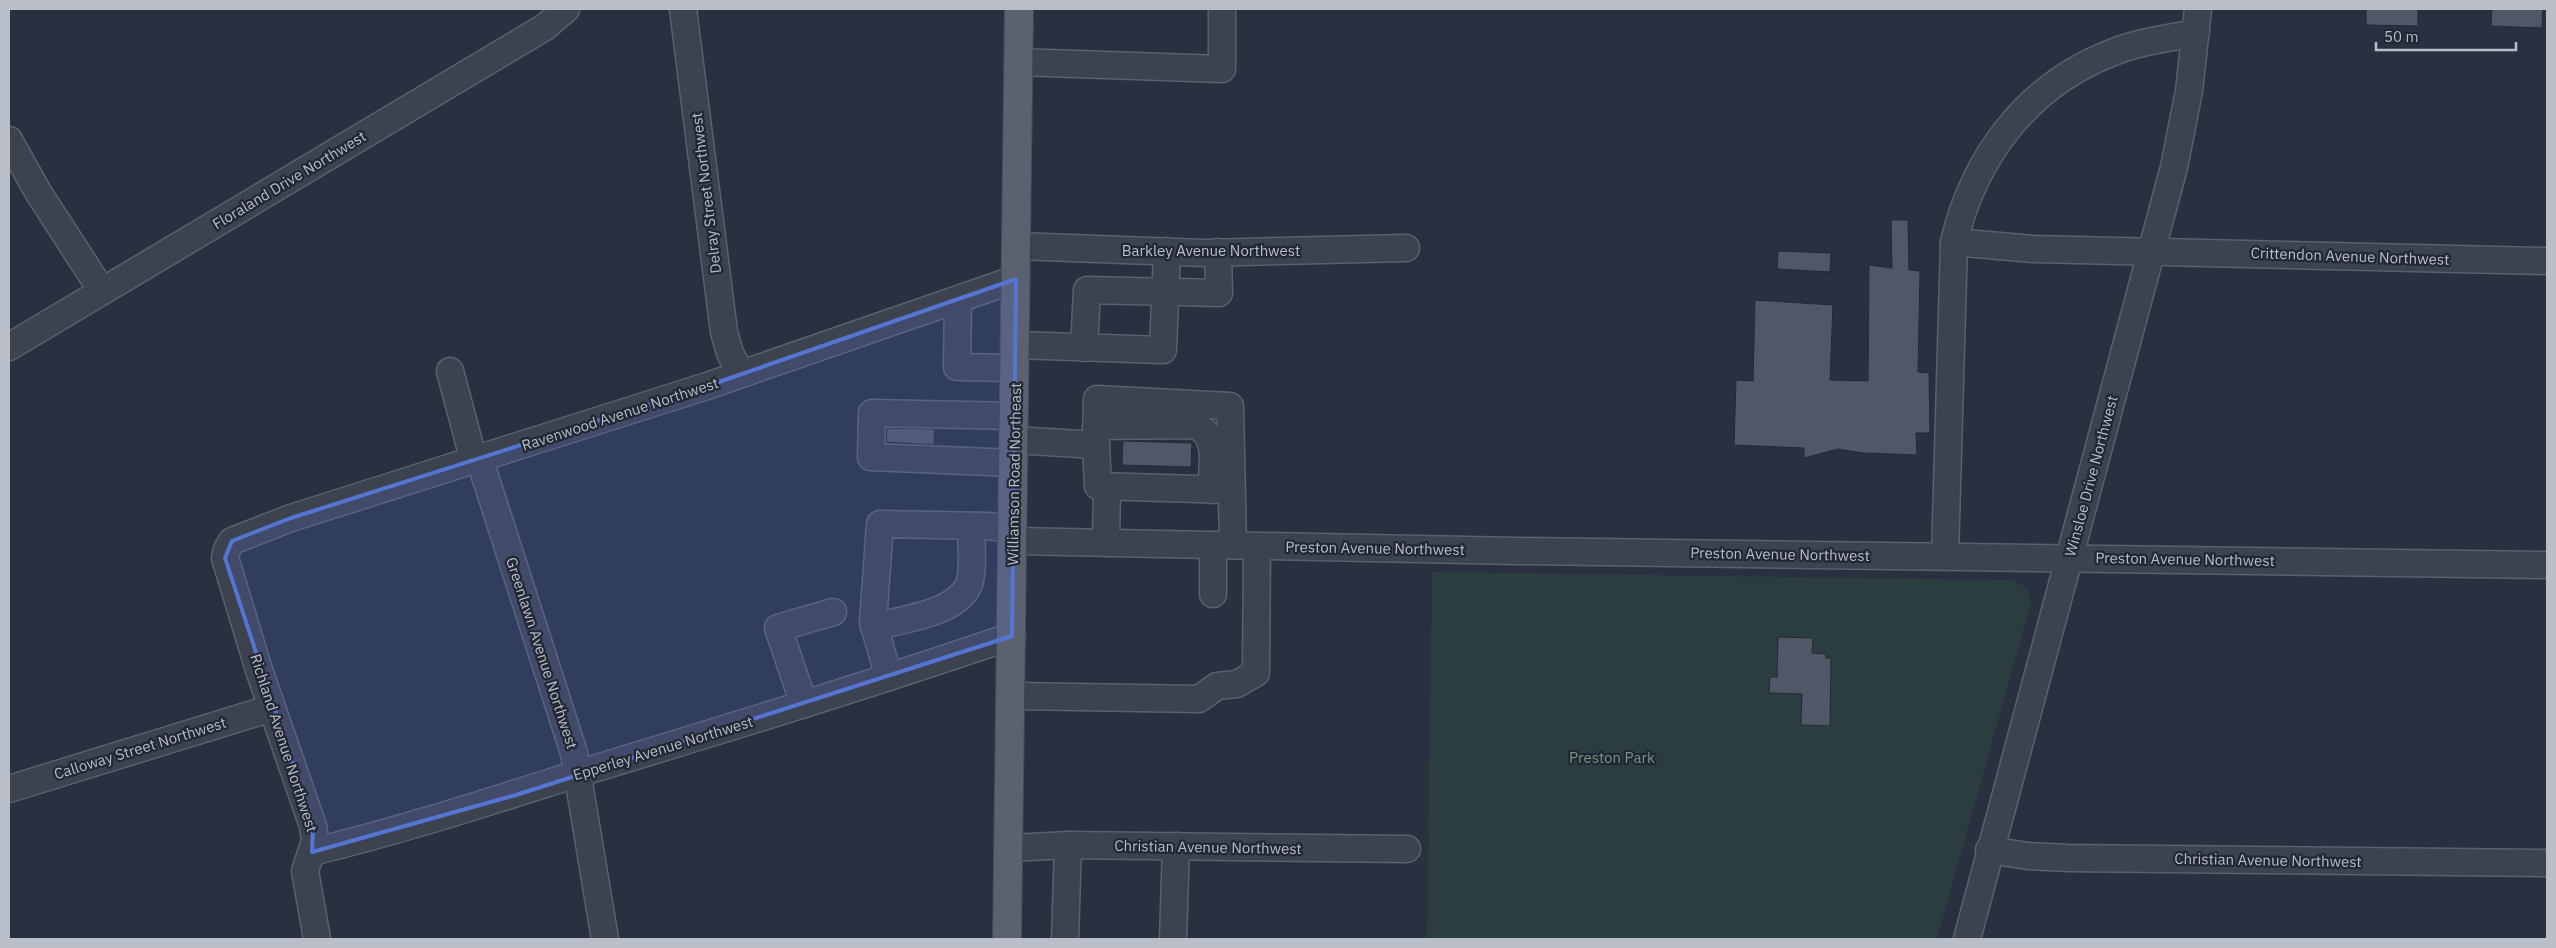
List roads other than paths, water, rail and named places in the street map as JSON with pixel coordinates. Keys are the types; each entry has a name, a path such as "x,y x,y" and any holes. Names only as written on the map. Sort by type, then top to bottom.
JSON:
{"main road":[{"name":"Williamson Road Northeast","path":"1007,939 1019,9"}],"street":[{"name":"Floraland Drive Northwest","path":"9,347 545,27 566,9"},
{"name":"Delray Street Northwest","path":"683,9 724,332 730,353 741,374"},
{"path":"1004,9 1019,9"},
{"path":"1018,62 1222,69 1222,9"},
{"path":"1945,556 1954,242 1961,213 1972,184 1987,157 2010,126 2056,82 2089,62 2112,52 2152,41 2197,21"},
{"name":"Winsloe Drive Northwest","path":"1967,939 2174,167 2188,91 2197,21"},
{"path":"9,140 38,192 102,291"},
{"name":"Crittendon Avenue Northwest","path":"1954,242 2034,249 2152,250 2547,261"},
{"name":"Barkley Avenue Northwest","path":"1017,246 1218,252 1406,248"},
{"path":"958,300 957,375 1015,357 1084,348 1163,350 1167,251"},
{"path":"1084,348 1086,290 1219,293 1218,252"},
{"name":"Ravenwood Avenue Northwest","path":"226,549 237,539 292,518 741,374 1016,279"},
{"name":"Greenlawn Avenue Northwest","path":"450,371 468,440 483,470 574,753 605,939"},
{"path":"1097,399 1230,406 1221,490 1098,486 1097,399"},
{"path":"1011,696 1199,699 1217,686 1237,684 1256,673 1234,545 1212,447 1208,435 1200,427 1194,425 1096,436 1014,440 871,457 872,412 1014,440"},
{"path":"1106,543 1107,487"},
{"name":"Preston Avenue Northwest","path":"874,627 880,524 971,526 1013,535 1106,543 2547,565"},
{"path":"889,677 874,627 950,606 962,596 970,582 971,526"},
{"path":"1213,594 1234,545"},
{"name":"Richland Avenue Northwest","path":"226,549 225,558 272,708 313,826 315,841 305,871 317,939"},
{"path":"804,704 778,628 833,612"},
{"name":"Epperley Avenue Northwest","path":"312,852 377,836 804,704 1012,636"},
{"name":"Calloway Street Northwest","path":"9,789 272,708"},
{"path":"1065,939 1068,845"},
{"name":"Christian Avenue Northwest","path":"1009,848 1068,845 1407,849"},
{"path":"1173,939 1176,846"},
{"name":"Christian Avenue Northwest","path":"1990,850 2028,856 2069,858 2547,863"}],"park label":[{"name":"Preston Park","path":"1612,757"}]}
